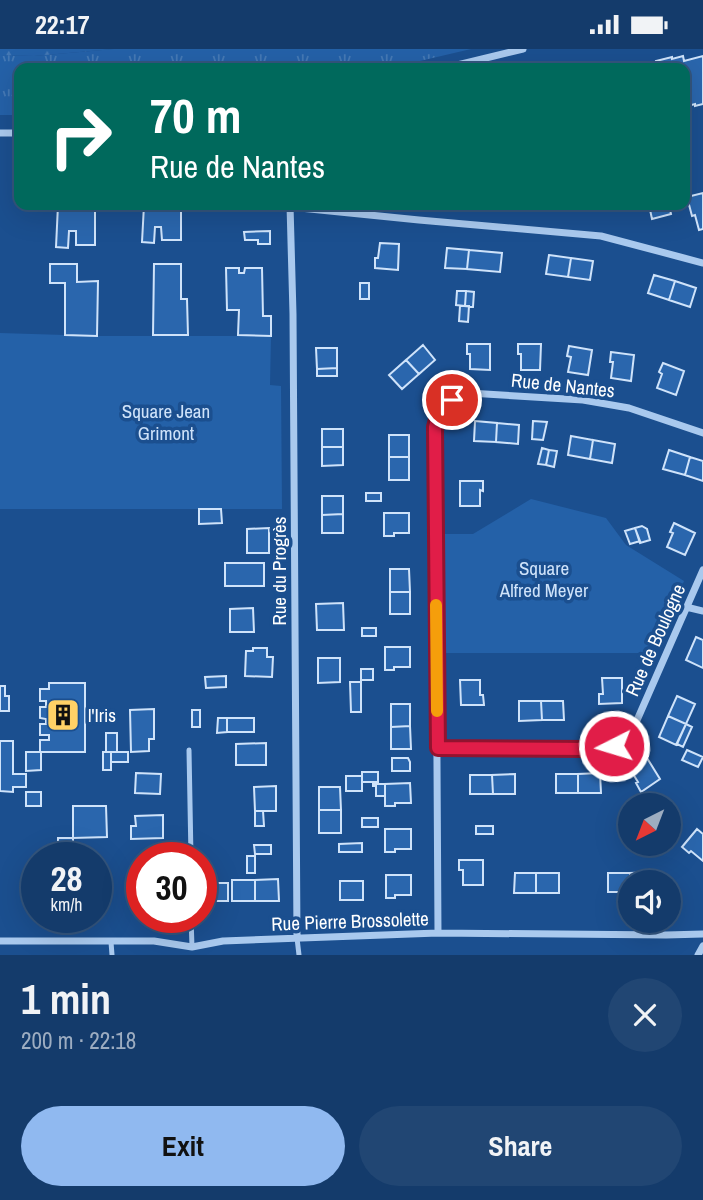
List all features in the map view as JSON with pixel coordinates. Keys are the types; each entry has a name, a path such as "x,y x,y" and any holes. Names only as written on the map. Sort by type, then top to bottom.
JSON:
{"street":[{"path":"466,63 523,49"},
{"name":"Rue du Progrès","path":"290,210 297,938"},
{"path":"324,210 601,236 703,263"},
{"name":"Rue de Nantes","path":"438,933 435,427 439,412 452,400 469,393 551,397 629,408 703,433"},
{"name":"Rue de Boulogne","path":"438,748 590,749 614,746 634,727 703,570"},
{"path":"686,607 703,611"},
{"name":"Rue Pierre Brossolette","path":"0,941 154,941 192,951 223,941 438,933 703,934"},
{"path":"698,955 703,946"}],"lane":[{"path":"189,750 191,842"},
{"path":"191,933 192,951"},
{"path":"297,938 299,955"},
{"path":"111,942 112,955"}],"green space":[{"path":"0,49 114,49 34,56 0,55"},
{"path":"114,49 471,49 411,63 14,63 14,115 0,115 0,55 34,56"},
{"name":"Square Jean Grimont","path":"0,333 271,336 270,385 281,386 282,509 0,509"},
{"name":"Square Alfred Meyer","path":"531,499 606,518 626,545 684,581 655,653 445,653 443,534 473,534"}],"building":[{"path":"683,56 684,61 703,56 703,104 690,105 690,63 656,63"},
{"path":"703,193 703,229 699,230 695,215 692,216 690,196"},
{"path":"58,210 95,210 95,245 76,245 76,231 69,231 68,248 56,247"},
{"path":"144,210 181,210 181,240 162,240 161,227 155,227 154,243 142,242"},
{"path":"650,210 670,210 671,214 652,219"},
{"path":"270,231 270,244 245,240 244,232"},
{"path":"380,243 399,244 398,270 375,268"},
{"path":"447,248 469,250 467,269 445,268"},
{"path":"469,250 502,253 500,272 467,269"},
{"path":"549,255 571,258 568,277 546,274"},
{"path":"571,258 593,261 590,280 568,277"},
{"path":"50,264 77,264 77,282 98,281 97,336 65,335 65,283 50,283"},
{"path":"154,264 181,264 181,299 187,299 188,335 153,335"},
{"path":"226,268 239,268 239,273 244,273 245,268 262,268 263,316 271,316 271,336 238,335 239,310 227,310"},
{"path":"654,275 675,281 669,300 648,293"},
{"path":"675,281 696,288 690,307 669,300"},
{"path":"360,283 369,283 369,299 360,299"},
{"path":"457,291 466,291 465,306 456,305"},
{"path":"466,291 474,292 473,307 465,306"},
{"path":"460,306 469,306 468,322 459,321"},
{"path":"467,344 490,344 490,370 470,369"},
{"path":"518,344 541,344 540,370 521,370"},
{"path":"423,345 435,360 419,374 406,360"},
{"path":"569,346 592,350 588,375 568,372 571,357 567,356"},
{"path":"316,348 337,348 337,368 317,369"},
{"path":"611,352 634,355 631,381 611,378"},
{"path":"406,360 419,374 402,389 389,375"},
{"path":"663,363 684,371 676,395 657,388"},
{"path":"337,368 337,376 317,376 317,369"},
{"path":"475,421 497,423 496,442 474,441"},
{"path":"533,421 547,422 543,440 532,439"},
{"path":"497,423 519,425 518,444 496,442"},
{"path":"322,429 343,429 343,447 322,447"},
{"path":"389,435 409,435 409,457 389,457"},
{"path":"571,436 593,440 590,459 568,455"},
{"path":"593,440 615,444 612,463 590,459"},
{"path":"322,447 343,447 343,465 322,466"},
{"path":"542,448 549,450 546,465 538,464"},
{"path":"549,450 557,451 554,467 546,465"},
{"path":"669,450 690,457 685,475 663,469"},
{"path":"389,457 409,457 409,480 389,480"},
{"path":"690,457 703,461 703,481 685,475"},
{"path":"460,481 483,481 480,506 460,506"},
{"path":"366,493 381,493 381,501 366,501"},
{"path":"322,496 343,496 343,514 322,515"},
{"path":"199,509 221,509 222,523 199,524"},
{"path":"384,513 409,513 409,533 384,536"},
{"path":"343,514 343,533 322,533 322,515"},
{"path":"674,523 695,533 685,555 667,547"},
{"path":"642,526 647,529 650,540 640,543 635,528"},
{"path":"269,528 269,553 247,553 247,529"},
{"path":"635,528 640,541 630,544 625,531"},
{"path":"225,563 264,563 264,586 225,586"},
{"path":"390,569 409,569 410,592 390,592"},
{"path":"390,592 410,592 410,614 390,614"},
{"path":"343,603 344,630 317,630 316,604"},
{"path":"253,608 254,632 230,632 230,609"},
{"path":"362,628 376,628 376,636 362,636"},
{"path":"696,637 703,640 703,668 686,660"},
{"path":"385,647 410,647 410,667 385,670"},
{"path":"253,648 267,648 267,657 273,657 272,677 245,676 246,651 253,651"},
{"path":"318,658 340,658 340,682 318,683"},
{"path":"361,669 373,669 373,680 361,680"},
{"path":"226,676 226,687 206,688 205,677"},
{"path":"602,678 622,678 622,703 599,704 599,694 603,694"},
{"path":"460,680 480,680 480,695 483,695 484,705 461,705"},
{"path":"350,682 361,682 361,712 351,712"},
{"name":"l'Iris","path":"49,683 85,683 85,752 40,752 40,740 49,740 49,735 40,735 40,724 46,724 46,719 40,718 40,707 46,707 46,701 40,701 40,689 49,689"},
{"path":"0,686 5,686 5,696 9,696 9,711 0,711"},
{"path":"677,696 695,704 686,724 668,716"},
{"path":"519,701 541,701 542,720 519,721"},
{"path":"541,701 563,701 564,720 542,720"},
{"path":"391,704 410,704 410,726 391,727"},
{"path":"154,709 154,739 149,739 149,751 131,752 130,710"},
{"path":"192,710 200,710 200,727 192,727"},
{"path":"668,716 686,724 676,745 659,737"},
{"path":"218,718 227,718 227,732 217,733"},
{"path":"227,718 254,718 254,732 227,732"},
{"path":"686,724 692,727 683,747 677,744"},
{"path":"410,726 411,749 391,749 391,727"},
{"path":"106,733 117,733 117,752 106,752"},
{"path":"0,741 13,741 13,774 26,774 26,787 13,787 13,792 0,791"},
{"path":"266,743 266,765 236,765 236,744"},
{"path":"687,750 703,757 698,767 682,760"},
{"path":"26,752 41,752 41,770 26,771"},
{"path":"103,752 111,752 111,770 103,770"},
{"path":"111,752 128,752 128,762 111,762"},
{"path":"392,758 408,758 410,771 392,771"},
{"path":"647,758 660,779 641,792 630,769"},
{"path":"362,772 378,772 378,782 362,782"},
{"path":"136,773 161,774 160,794 135,793"},
{"path":"600,773 601,793 578,793 578,774"},
{"path":"515,774 515,794 493,794 492,775"},
{"path":"556,774 578,774 578,793 556,793"},
{"path":"470,775 492,775 493,794 470,794"},
{"path":"346,776 362,776 362,791 346,791"},
{"path":"410,783 411,803 385,806 385,784"},
{"path":"373,784 385,784 385,796 376,796 376,786"},
{"path":"276,786 276,811 255,811 254,787"},
{"path":"319,787 340,787 341,810 319,810"},
{"path":"26,792 41,792 41,806 26,806"},
{"path":"73,806 106,806 107,837 73,838"},
{"path":"319,810 341,810 341,833 319,833"},
{"path":"255,811 263,811 264,826 255,826"},
{"path":"163,815 163,838 131,839 131,826 136,826 135,816"},
{"path":"362,818 378,818 378,827 362,827"},
{"path":"476,826 493,826 493,834 476,834"},
{"path":"385,829 411,829 411,849 385,852"},
{"path":"697,829 703,834 703,861 682,847"},
{"path":"58,838 73,838 73,842 58,842"},
{"path":"362,843 362,852 339,852 339,844"},
{"path":"254,845 271,845 271,854 255,854"},
{"path":"247,856 255,856 255,873 247,873"},
{"path":"459,860 483,860 483,885 463,885 463,870 459,870"},
{"path":"515,873 536,873 536,893 514,893"},
{"path":"536,873 559,873 559,893 536,893"},
{"path":"608,873 618,873 618,892 608,892"},
{"path":"386,875 411,875 411,895 386,898"},
{"path":"278,879 279,901 255,901 255,880"},
{"path":"232,880 255,880 255,901 232,901"},
{"path":"340,881 363,881 363,900 340,900"},
{"path":"217,883 228,883 228,901 217,901"}],"slow traffic":[{"path":"436,605 437,711"}],"place":[{"name":"l'Iris","path":"63,715"}],"route":[{"path":"452,400 439,412 435,427 438,748 590,749 614,746"}]}
